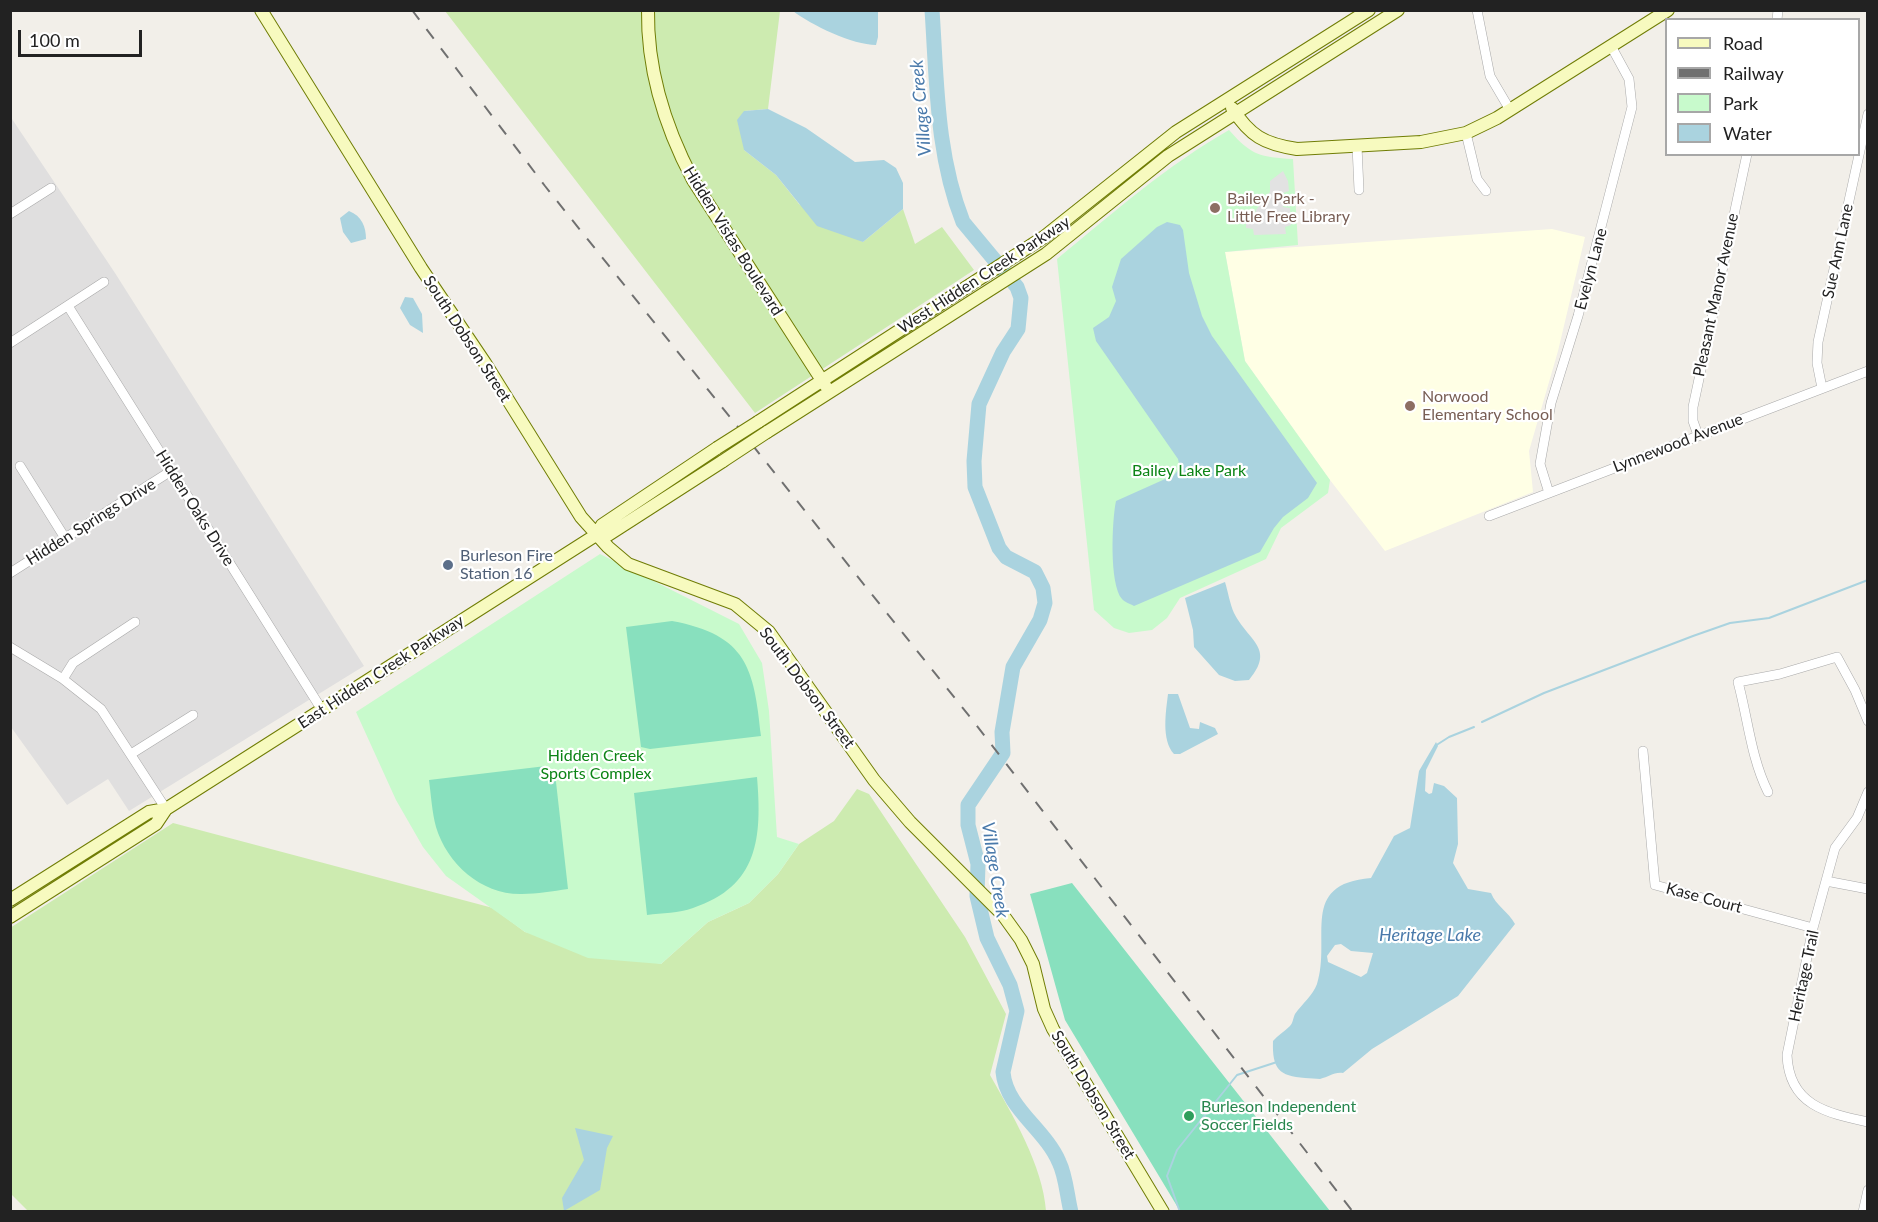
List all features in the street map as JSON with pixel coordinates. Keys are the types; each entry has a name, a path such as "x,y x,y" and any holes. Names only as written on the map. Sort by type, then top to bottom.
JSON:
{"main road":[{"name":"South Dobson Street","path":"261,10 566,496 596,535 628,564 735,604 769,632 874,780 910,822 992,904 1021,940 1029,956 1053,1029 1163,1212"},
{"name":"Hidden Vistas Boulevard","path":"648,10 653,79 680,155 693,180 830,393"},
{"name":"West Hidden Creek Parkway","path":"596,535 602,525 717,448 1044,237 1169,138 1369,10"},
{"name":"West Hidden Creek Parkway","path":"596,535 608,535 1046,254 1168,156 1398,10"},
{"path":"1228,101 1235,113 1256,136 1270,145 1297,149 1420,142 1466,133 1510,110 1668,10"},
{"name":"East Hidden Creek Parkway","path":"12,899 148,812 166,809 596,535"},
{"name":"East Hidden Creek Parkway","path":"10,917 156,824 166,809"}],"street":[{"path":"1476,10 1490,76 1510,110"},
{"name":"Evelyn Lane","path":"1549,493 1540,464 1549,414 1578,316 1632,107 1629,79 1611,46"},
{"name":"Sue Ann Lane","path":"1860,150 1868,114"},
{"path":"1466,133 1477,179 1486,191"},
{"path":"1357,146 1359,189"},
{"name":"Pleasant Manor Avenue","path":"1698,435 1693,421 1693,407 1746,156"},
{"name":"Sue Ann Lane","path":"1822,388 1817,363 1818,342 1859,156"},
{"path":"10,214 51,188"},
{"path":"10,344 104,282"},
{"name":"Hidden Oaks Drive","path":"68,306 322,710"},
{"name":"Lynnewood Avenue","path":"1490,516 1868,371"},
{"path":"20,466 66,538"},
{"name":"Hidden Springs Drive","path":"10,573 171,471"},
{"path":"63,679 73,663 81,656 135,622"},
{"path":"10,647 63,679 101,709 166,809"},
{"path":"1768,792 1756,768 1750,728 1738,682 1780,674 1837,657 1855,690 1868,721"},
{"path":"131,754 193,715"},
{"name":"Kase Court","path":"1644,751 1655,885 1814,928"},
{"name":"Heritage Trail","path":"1868,792 1857,818 1835,848 1814,928 1787,1055 1788,1071 1794,1085 1816,1108 1832,1115 1868,1122"},
{"path":"1826,881 1868,889"},
{"path":"1863,1212 1868,1190"}],"shaded area":[{"path":"10,116 115,273 364,666 129,811 108,779 67,805 11,727"},
{"path":"1283,171 1288,181 1289,191 1283,193 1283,207 1290,208 1291,225 1285,227 1286,234 1254,235 1253,229 1246,228 1246,222 1253,221 1256,210 1270,192 1270,181"},
{"name":"Norwood Elementary School","path":"1552,229 1585,237 1558,351 1529,451 1533,492 1385,551 1330,480 1245,361 1225,252"}],"green space":[{"path":"445,11 780,11 768,109 744,111 744,150 776,175 799,204 863,242 903,209 915,244 942,227 974,270 755,413"},
{"name":"Bailey Lake Park","path":"1229,130 1257,154 1293,159 1298,245 1225,252 1245,361 1330,480 1328,493 1281,528 1266,559 1180,598 1167,618 1152,630 1129,633 1114,628 1094,610 1057,259 1119,207 1183,159"},
{"name":"Hidden Creek Sports Complex","path":"600,554 739,624 762,663 769,711 777,837 799,844 778,874 749,903 708,922 661,964 588,958 525,932 446,876 423,847 396,800 356,712"},
{"path":"672,621 717,635 742,658 750,673 755,691 761,736 650,749 641,747 626,627"},
{"path":"546,766 555,773 568,889 539,893 507,893 480,883 457,865 441,841 436,827 429,780"},
{"path":"757,777 756,839 752,857 744,873 732,887 715,899 688,910 647,915 634,793"},
{"path":"857,789 869,794 965,937 1006,1014 990,1075 1017,1123 1033,1158 1044,1194 1046,1211 28,1211 11,1194 10,928 173,823 493,908 525,932 661,964 708,922 749,903 778,874 799,844 834,821"},
{"name":"Burleson Independent Soccer Fields","path":"1072,883 1330,1211 1180,1211 1065,1020 1030,894"}],"water":[{"path":"793,11 878,11 876,45 856,42 833,33"},
{"path":"768,109 806,128 855,162 884,160 896,168 903,183 903,209 863,242 817,226 776,175 744,150 737,120 744,111"},
{"path":"349,211 362,222 366,239 351,243 343,232 340,218"},
{"path":"1167,222 1180,225 1183,230 1189,273 1202,316 1212,336 1317,483 1308,498 1283,517 1260,552 1134,606 1122,599 1115,580 1113,522 1116,501 1174,475 1180,468 1178,459 1096,341 1093,328 1109,317 1116,301 1112,287 1121,259 1157,227"},
{"path":"405,297 413,298 422,314 423,333 410,325 400,308"},
{"path":"1225,582 1234,613 1260,652 1257,669 1249,680 1235,681 1219,675 1194,647 1193,630 1185,598"},
{"path":"1168,694 1178,694 1190,728 1199,729 1200,722 1215,728 1218,734 1180,754 1174,754 1167,741 1166,733"},
{"name":"Heritage Lake","path":"1436,742 1438,746 1426,770 1425,791 1432,793 1434,783 1444,786 1457,798 1458,844 1453,863 1468,889 1491,893 1515,924 1458,996 1372,1049 1343,1073 1320,1079 1296,1077 1283,1073 1274,1058 1273,1041 1291,1025 1295,1014 1317,984 1321,966 1322,916 1326,902 1334,891 1348,882 1371,878 1394,836 1410,828 1419,771","holes":["1341,944 1351,951 1373,953 1367,973 1361,977 1328,962 1327,956 1335,945"]},
{"path":"575,1128 613,1136 607,1148 600,1190 564,1211 562,1198 584,1160"}],"waterway":[{"name":"Village Creek","path":"932,10 939,118 947,170 954,196 963,222 1017,287 1021,298 1018,329 1003,352 979,404 974,461 975,487 999,548 1006,557 1035,572 1043,588 1045,603 1040,620 1013,667 1002,732 1003,753 968,805 968,825 978,864 977,896 987,938 1010,985 1017,1011 1003,1072 1006,1085 1018,1108 1053,1150 1065,1180 1071,1212"},
{"path":"1482,722 1544,693 1693,636 1730,623 1769,618 1868,580"},
{"path":"1435,746 1449,737 1474,727"},
{"path":"1180,1212 1167,1176 1177,1150 1237,1075 1277,1062"}],"railway":[{"path":"412,10 545,186 970,717 1353,1212"}],"place":[{"name":"Bailey Park - Little Free Library","path":"1215,208"},
{"name":"Norwood Elementary School","path":"1410,406"},
{"name":"Burleson Fire Station 16","path":"448,565"},
{"name":"Burleson Independent Soccer Fields","path":"1189,1116"}]}
